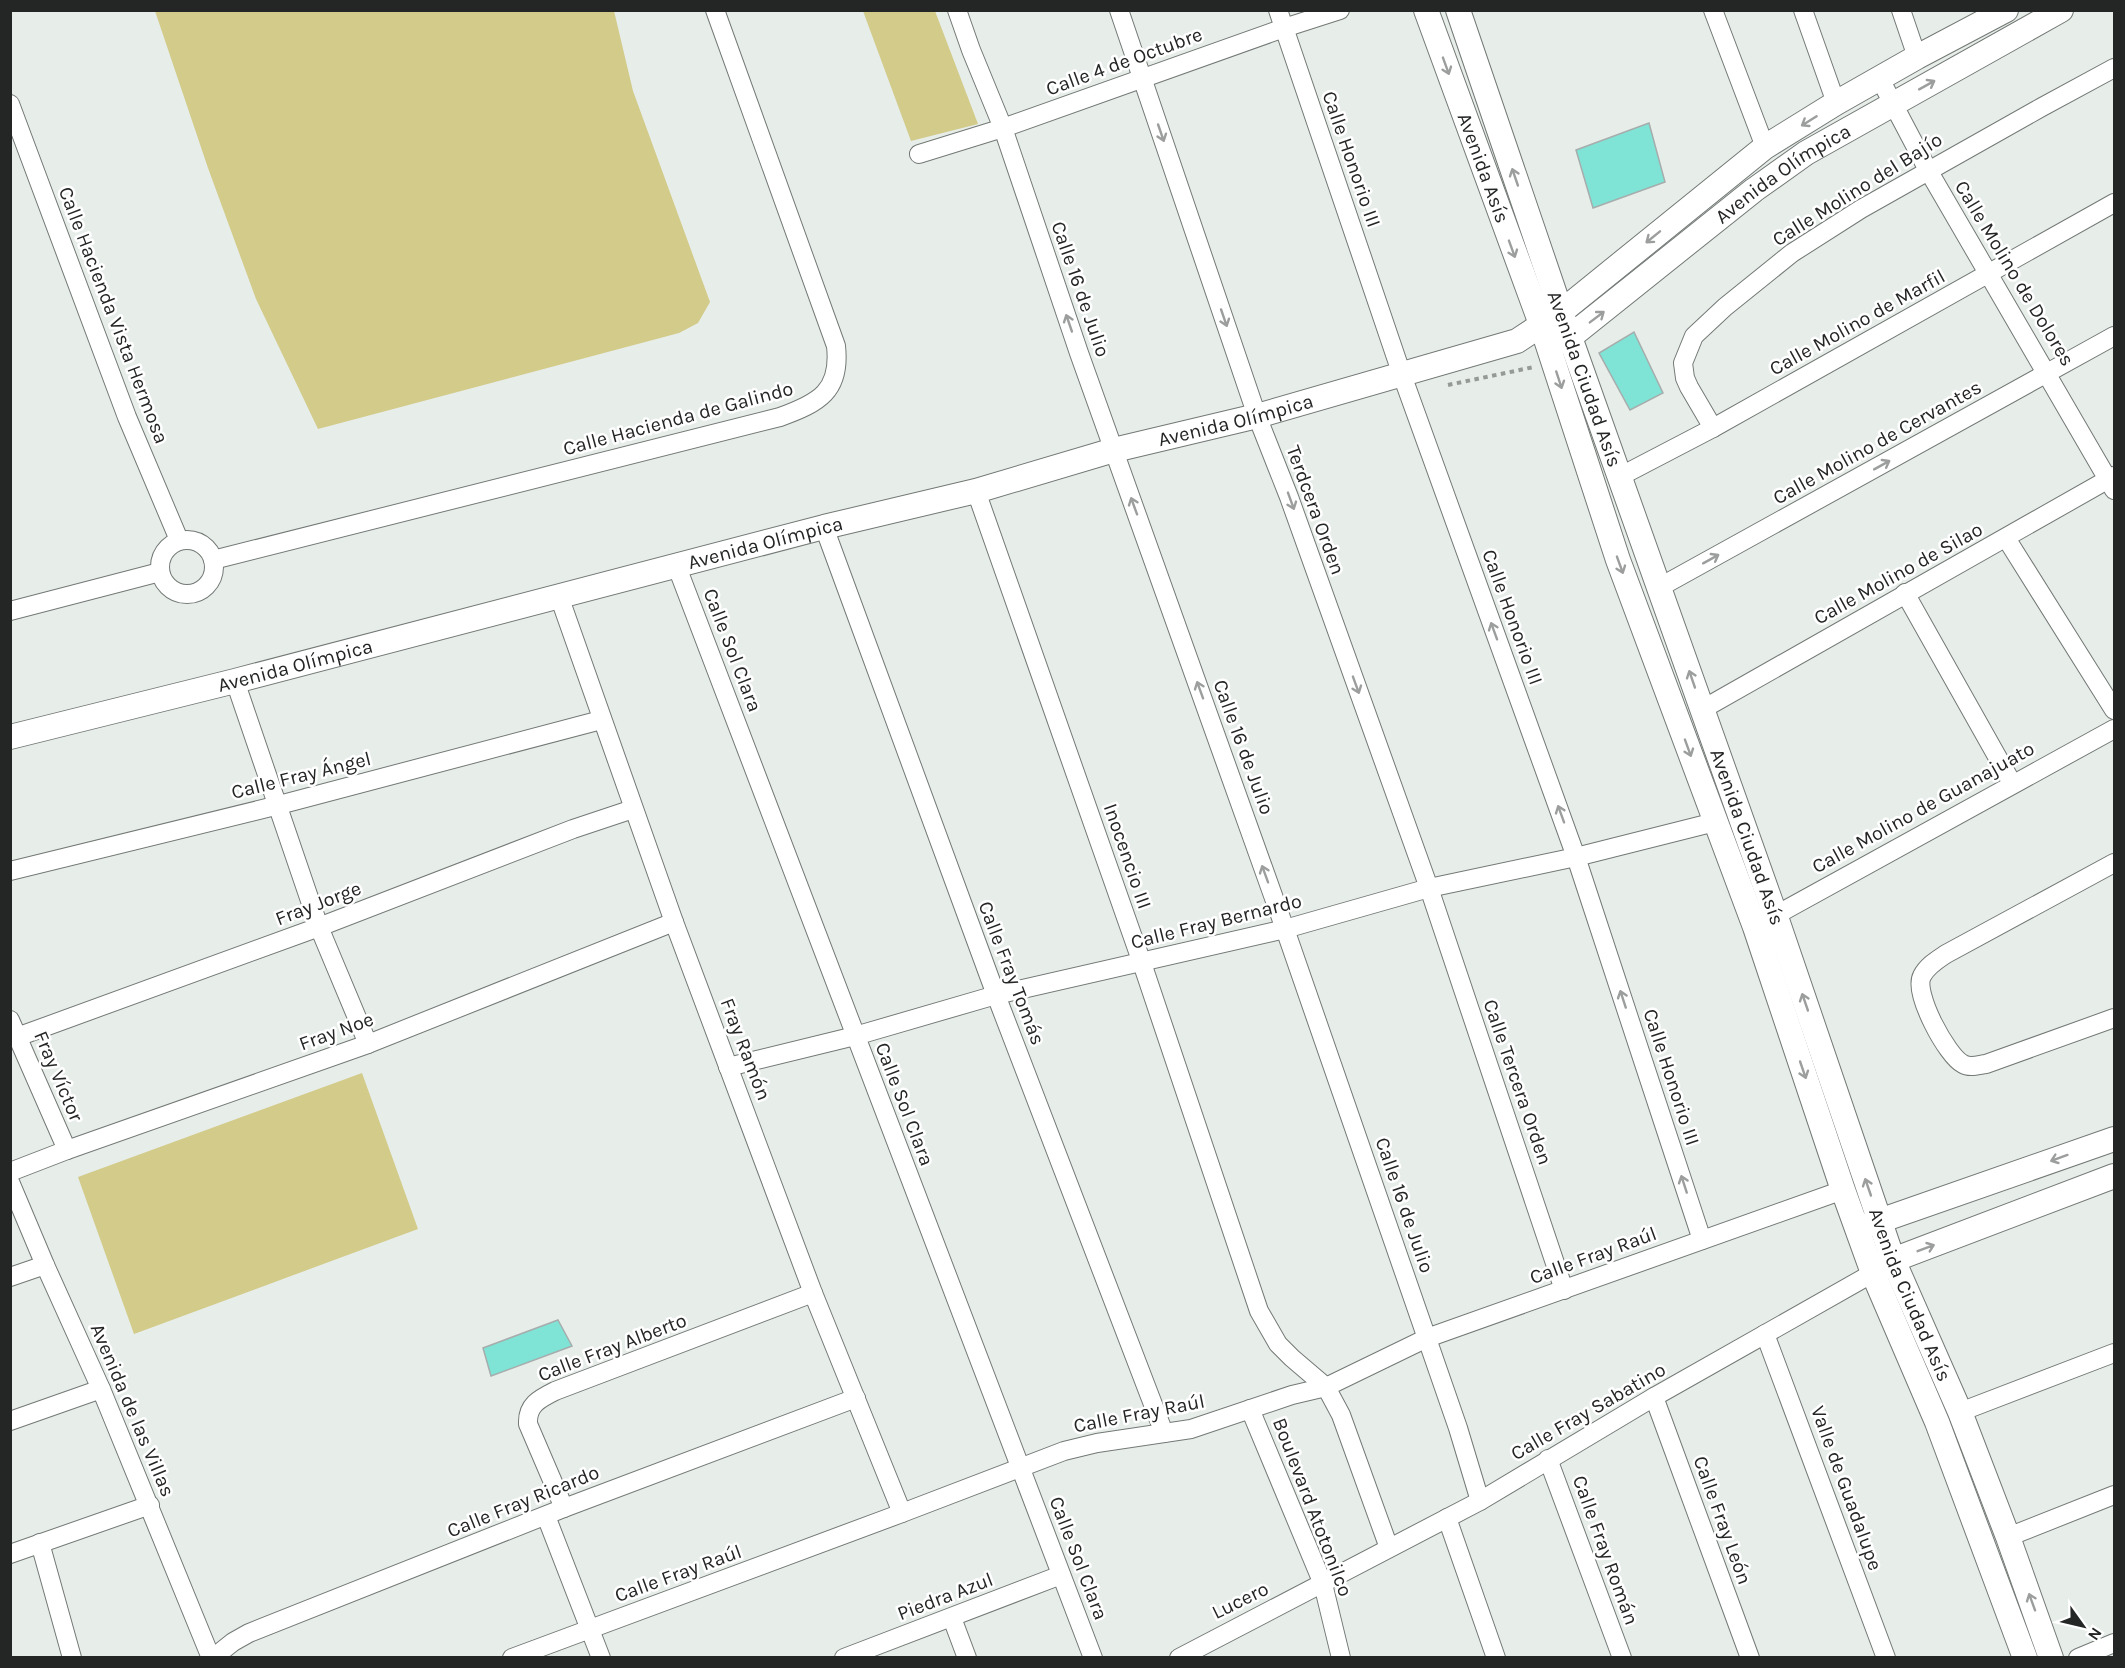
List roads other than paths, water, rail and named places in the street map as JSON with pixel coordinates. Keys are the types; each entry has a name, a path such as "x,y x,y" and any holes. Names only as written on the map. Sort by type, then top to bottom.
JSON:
{"street":[{"name":"Calle Hacienda de Galindo","path":"213,560 780,417 805,408 822,397 832,382 838,364 836,346 715,10"},
{"name":"Calle 16 de Julio","path":"957,10 971,51 1003,128 1114,450 1285,928 1458,1428 1480,1501"},
{"path":"1119,10 1143,78"},
{"name":"Calle 4 de Octubre","path":"919,154 1003,128 1143,78 1281,19 1340,10"},
{"name":"Avenida Asís","path":"1426,10 1550,328"},
{"name":"Avenida Ciudad Asís","path":"1458,10 1618,560 1755,927 1843,1190 1868,1225"},
{"path":"1713,10 1766,147"},
{"path":"1803,10 1836,103"},
{"path":"1900,10 1917,57"},
{"name":"Avenida Olímpica","path":"10,737 677,567 824,527 976,491 1114,450 1257,416 1517,341 1550,328 1766,147 1836,103 1917,57 1972,19 2006,10"},
{"name":"Avenida Olímpica","path":"1550,328 1570,337 1754,190 1806,153 2061,10"},
{"name":"Calle Honorio III","path":"1281,19 1402,375 1576,857 1702,1240"},
{"name":"Calle Molino del Bajío","path":"1713,428 1685,378 1683,363 1694,336 1725,307 1792,253 1861,208 2115,68"},
{"name":"Terdcera Orden","path":"1143,78 1257,416 1289,497 1429,888"},
{"name":"Calle Molino de Dolores","path":"1880,79 1928,170 2112,482"},
{"name":"Calle Hacienda Vista Hermosa","path":"10,104 127,417 179,540"},
{"name":"Calle Molino de Marfil","path":"1619,477 1713,428 2115,203"},
{"name":"Calle Molino de Cervantes","path":"1660,587 2115,336"},
{"name":"Avenida Ciudad Asís","path":"1570,337 1775,914 1868,1225 1937,1422 2025,1658"},
{"name":"Calle Molino de Silao","path":"1703,709 1905,593 2112,482"},
{"name":"Inocencio III","path":"976,491 1142,963 1259,1311 1285,1351 1326,1387"},
{"name":"Calle Fray Tomás","path":"824,527 996,995 1164,1433"},
{"path":"2006,538 2115,710"},
{"path":"179,540 196,541 210,552 213,560 212,577 201,590 193,593 176,592 163,580 160,572 162,556 179,540"},
{"name":"Calle Sol Clara","path":"677,567 1093,1658"},
{"path":"10,611 160,572"},
{"path":"1905,593 2012,783"},
{"name":"Fray Ramón","path":"559,596 601,720 728,1067 813,1293 902,1513"},
{"path":"235,681 319,927 368,1044"},
{"name":"Calle Fray Ángel","path":"10,871 279,805 601,720"},
{"name":"Calle Molino de Guanajuato","path":"1755,927 2012,783 2115,729"},
{"name":"Fray Jorge","path":"14,1028 319,927 633,809"},
{"name":"Calle Fray Bernardo","path":"728,1067 855,1036 996,995 1142,963 1285,928 1429,888 1576,857 1715,822"},
{"path":"2115,862 1946,954 1930,966 1922,976 1919,986 1924,1004 1949,1051 1955,1059 1965,1065 1986,1064 2115,1018"},
{"name":"Calle Tercera Orden","path":"1429,888 1564,1290"},
{"name":"Fray Noe","path":"10,1172 368,1044 674,922"},
{"name":"Fray Víctor","path":"14,1028 67,1150"},
{"path":"1868,1225 2115,1139"},
{"path":"1883,1267 2115,1176"},
{"name":"Avenida de las Villas","path":"10,1182 102,1389 212,1658"},
{"name":"Calle Fray Raúl","path":"512,1658 1064,1451 1106,1441 1191,1429 1292,1395 1326,1387 1427,1338 1843,1190"},
{"path":"10,1277 45,1264"},
{"name":"Avenida Ciudad Asís","path":"1883,1267 1960,1412 2051,1658"},
{"name":"Calle Fray Sabatino","path":"1323,1584 1480,1501 1654,1397 1883,1267"},
{"name":"Calle Fray Alberto","path":"564,1508 528,1424 530,1409 537,1400 555,1391 813,1293"},
{"name":"Valle de Guadalupe","path":"1765,1334 1886,1658"},
{"path":"1960,1412 2115,1353"},
{"path":"1326,1387 1341,1415 1389,1548"},
{"path":"10,1421 102,1389"},
{"name":"Calle Fray León","path":"1654,1397 1750,1658"},
{"name":"Calle Fray Ricardo","path":"212,1658 249,1633 564,1508 856,1398"},
{"name":"Boulevard Atotonilco","path":"1250,1409 1323,1584 1341,1658"},
{"name":"Calle Fray Román","path":"1548,1459 1622,1658"},
{"path":"2008,1537 2115,1495"},
{"path":"10,1554 150,1505"},
{"path":"546,1516 602,1658"},
{"path":"1447,1518 1496,1658"},
{"path":"40,1543 72,1658"},
{"name":"Piedra Azul","path":"847,1657 1061,1575"},
{"name":"Lucero","path":"1179,1658 1204,1651 1323,1584"},
{"path":"952,1617 967,1658"},
{"path":"2078,1658 2115,1643"}]}
